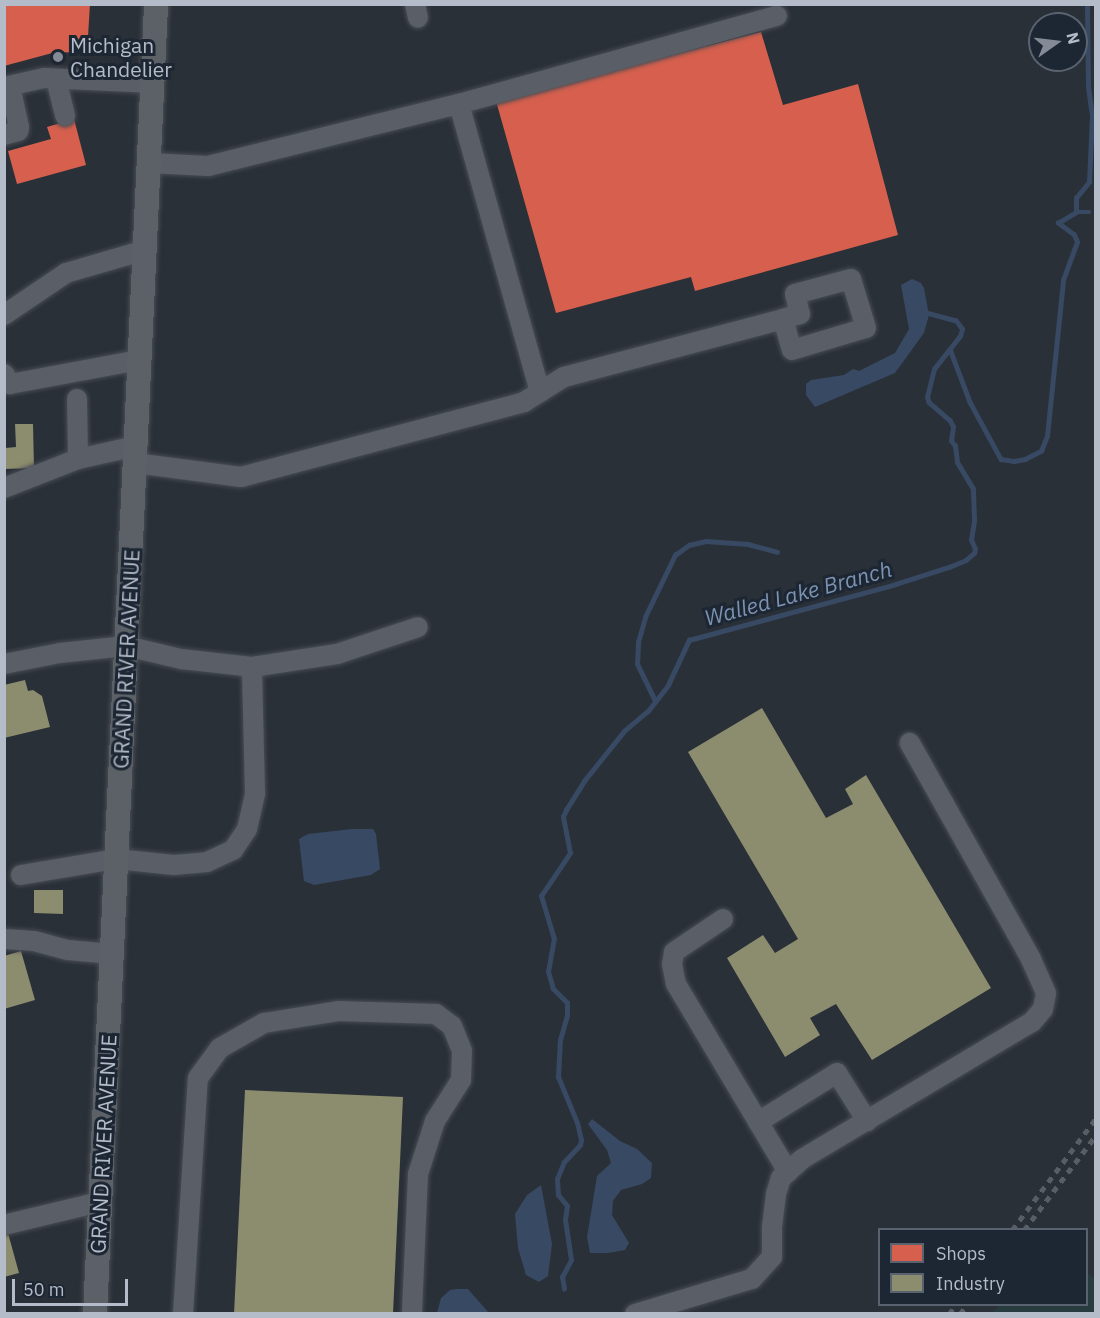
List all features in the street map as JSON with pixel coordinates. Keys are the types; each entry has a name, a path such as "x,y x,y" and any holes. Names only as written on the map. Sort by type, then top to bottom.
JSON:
{"main road":[{"name":"GRAND RIVER AVENUE","path":"95,1314 156,4"}],"lane":[{"path":"149,163 208,166 459,104 777,16"},
{"path":"4,135 18,131 20,127 7,86 44,78 153,83"},
{"path":"56,79 65,116"},
{"path":"459,104 540,392"},
{"path":"4,315 66,273 145,250"},
{"path":"4,488 78,459 135,455 241,477 524,402 564,377 800,314 795,294 851,279 866,328 792,350 783,319"},
{"path":"4,374 10,384 140,360"},
{"path":"77,399 78,459"},
{"path":"4,664 60,653 126,646 181,659 252,667 337,654 418,627"},
{"path":"21,875 116,859 174,865 207,862 233,850 247,829 255,793 252,667"},
{"path":"635,1314 752,1279 772,1257 776,1194 781,1178 802,1159 1032,1022 1043,1009 1046,993 1031,959 910,742"},
{"path":"723,919 674,952 672,964 676,984 788,1172"},
{"path":"4,939 34,941 68,950 112,954"},
{"path":"183,1314 198,1077 220,1048 264,1023 338,1011 436,1014 452,1026 462,1051 460,1080 435,1121 418,1174 412,1314"},
{"path":"758,1122 837,1073 867,1121"},
{"path":"4,1225 100,1202"}],"green space":[{"path":"1088,1274 1095,1278 1095,1313 992,1313 998,1306 1088,1306"}],"water":[{"path":"912,279 921,283 924,288 929,315 924,333 895,373 815,407 806,395 806,384 811,380 844,375 853,369 859,371 895,353 909,329 901,285"},
{"path":"373,829 376,834 380,869 371,875 314,885 304,881 299,839 308,834"},
{"path":"592,1119 620,1141 637,1149 652,1163 651,1178 642,1184 621,1190 613,1201 612,1215 629,1243 625,1250 590,1253 587,1237 597,1176 611,1163 607,1150 588,1124"},
{"path":"541,1185 552,1244 548,1276 539,1282 526,1275 518,1248 515,1214 527,1195"},
{"path":"468,1289 489,1313 437,1313 441,1298 450,1290"}],"building: Shops":[{"path":"9,4 90,4 87,53 56,52 4,66 4,6"},
{"path":"761,32 783,105 858,84 898,235 695,291 691,277 556,313 496,101"},
{"path":"74,119 86,165 17,184 8,151 51,139 47,127"}],"building: Industry":[{"path":"15,424 33,424 34,468 5,469 5,448 16,447"},
{"path":"25,680 28,691 33,690 42,696 50,727 4,738 4,685"},
{"path":"762,708 826,818 853,804 845,789 866,775 991,988 872,1060 836,1004 810,1018 820,1035 785,1057 727,958 763,935 775,953 798,939 688,752"},
{"path":"34,890 63,890 63,914 34,913"},
{"path":"21,951 35,1000 4,1009 4,956"},
{"path":"245,1090 403,1097 393,1314 234,1314"},
{"path":"8,1233 19,1273 4,1277 4,1234"}],"waterway":[{"path":"1076,212 1076,198 1089,182 1092,116 1088,87 1087,4"},
{"name":"Walled Lake Branch","path":"950,349 970,402 1001,459 1014,461 1025,459 1041,451 1047,436 1063,280 1077,242 1074,235 1058,223 1076,212 1089,212"},
{"name":"Walled Lake Branch","path":"564,1289 562,1277 571,1260 565,1220 567,1206 558,1195 557,1179 564,1162 580,1145 581,1140 577,1123 558,1077 560,1040 567,1016 567,1003 553,989 548,972 554,939 541,896 570,853 563,817 584,781 624,731 648,711 668,685 689,640 896,584 949,567 966,560 974,553 975,549 971,540 974,520 973,489 957,462 955,446 951,441 953,427 950,421 929,403 927,397 934,369 960,336 962,329 956,321 929,314"},
{"path":"655,701 637,664 638,642 645,617 675,555 689,545 706,541 748,544 777,552"}],"railway":[{"path":"1014,1228 1096,1118"},
{"path":"1026,1228 1096,1135"},
{"path":"949,1314 955,1306"},
{"path":"960,1314 966,1306"}],"place":[{"name":"Michigan Chandelier","path":"58,57"}]}
